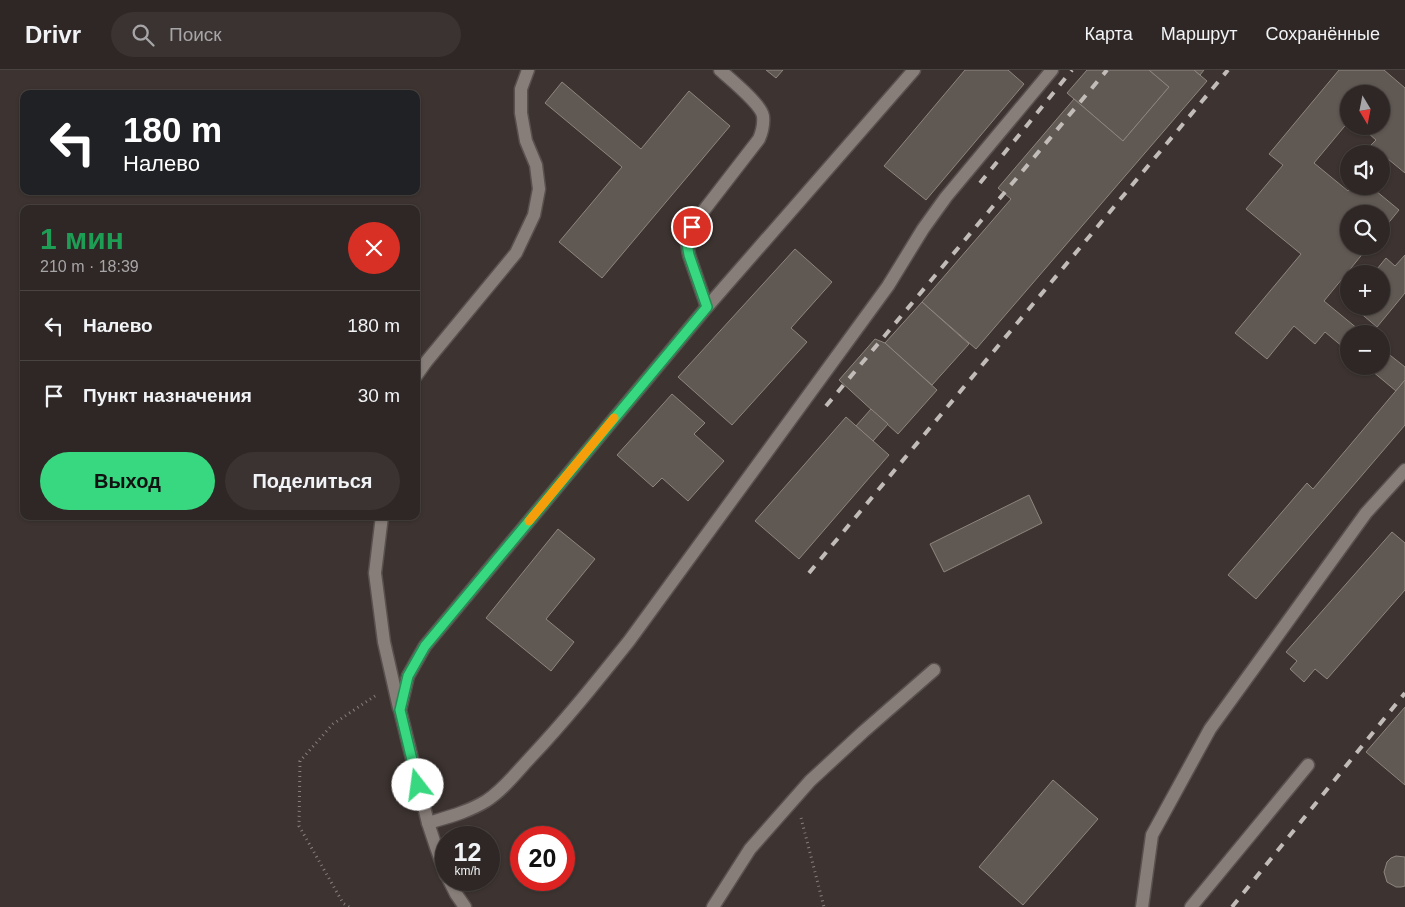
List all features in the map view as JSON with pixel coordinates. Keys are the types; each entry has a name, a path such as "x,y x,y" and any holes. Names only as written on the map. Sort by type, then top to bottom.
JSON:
{"lane":[{"path":"420,370 516,254 534,215 539,189 536,165 526,141 521,113 521,89 528,70"},
{"path":"707,307 689,255 687,243 692,227 759,139 763,127 763,114 755,103 720,70"},
{"path":"400,710 408,676 425,646 707,307 914,70"},
{"path":"428,823 462,814 486,801 502,788 547,740 592,687 629,641 888,286 923,229 946,197 1052,70"},
{"path":"1142,907 1152,835 1210,729 1366,513 1405,470"},
{"path":"382,520 375,573 384,642 428,823 435,844"},
{"path":"713,907 750,849 810,781 934,670"},
{"path":"1191,907 1308,765"},
{"path":"454,891 465,907"}],"path":[{"path":"349,907 343,903 299,826 300,761 333,724 393,684"},
{"path":"796,797 824,907"}],"building":[{"path":"766,70 783,70 776,78"},
{"path":"965,70 1008,70 1024,84 926,200 884,166"},
{"path":"1087,70 1149,70 1169,87 1123,141 1067,93"},
{"path":"1149,70 1194,70 1207,81 976,349 922,302 1011,199 998,188 1074,99 1123,141 1169,87"},
{"path":"1194,70 1204,70 1200,75"},
{"path":"1339,70 1384,70 1405,88 1405,173 1390,161 1390,145 1371,145 1376,140 1370,135 1390,135 1390,85 1340,85 1340,132 1314,163 1340,184 1340,195 1381,195 1399,210 1390,221 1390,205 1340,205 1340,255 1362,255 1353,265 1340,265 1340,281 1324,301 1353,325 1340,325 1340,344 1325,332 1315,344 1294,326 1267,359 1235,333 1301,254 1246,209 1283,165 1269,154"},
{"path":"562,82 641,149 689,91 730,126 602,278 559,242 622,167 545,103"},
{"path":"795,249 832,282 791,328 807,342 732,425 678,377"},
{"path":"1405,255 1405,293 1390,311 1390,265 1380,265 1386,258 1395,266"},
{"path":"922,302 969,344 932,385 885,343"},
{"path":"1363,315 1387,315 1379,325 1375,325"},
{"path":"875,339 885,343 937,390 898,434 839,380"},
{"path":"1390,355 1405,367 1405,380 1396,391 1377,375 1390,375"},
{"path":"1405,380 1405,425 1256,599 1228,575 1307,483 1313,489"},
{"path":"672,394 705,423 694,434 724,461 688,501 662,478 653,487 617,455"},
{"path":"871,409 888,424 873,441 856,426"},
{"path":"846,417 889,455 799,559 755,521"},
{"path":"1029,495 1042,523 944,572 930,544"},
{"path":"558,529 595,559 546,619 574,642 551,671 486,618"},
{"path":"1392,532 1405,543 1405,590 1327,679 1315,669 1304,682 1290,669 1297,661 1286,652"},
{"path":"1405,707 1405,785 1366,752"},
{"path":"1053,780 1098,819 1023,905 979,867"},
{"path":"1396,856 1405,857 1405,886 1401,887 1396,887 1387,882 1384,872 1387,862"}],"railway":[{"path":"980,183 1072,70"},
{"path":"826,406 1107,70"},
{"path":"809,573 1228,70"},
{"path":"1232,907 1405,693"}],"slow traffic":[{"path":"529,521 614,418"}],"route":[{"path":"418,785 400,710 408,676 425,646 707,307 689,255 687,243 692,227"}]}
